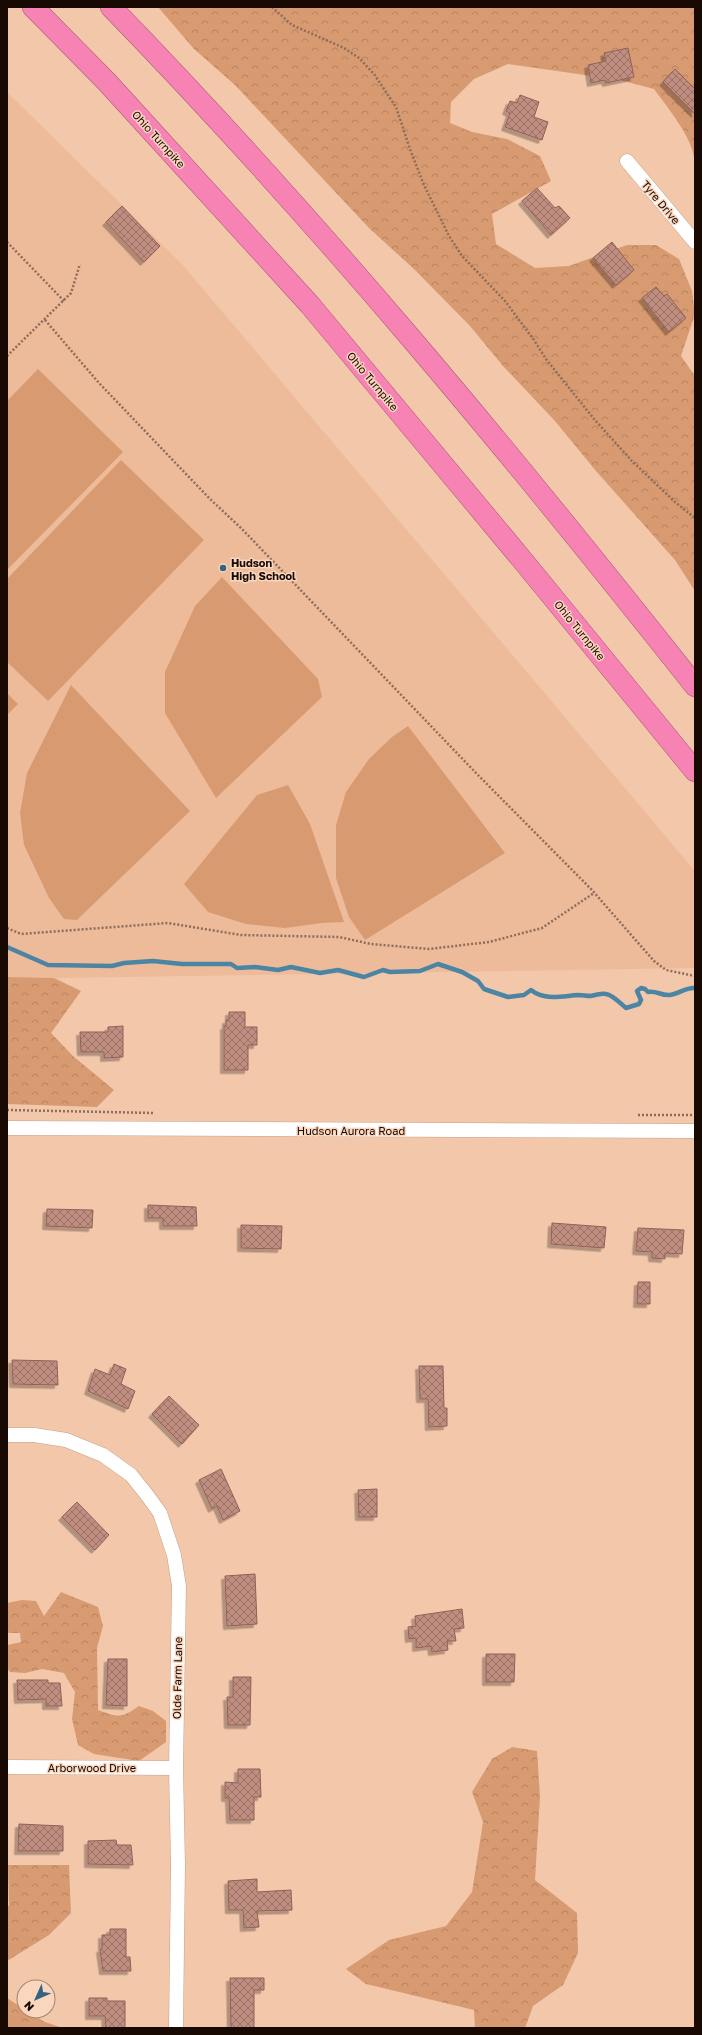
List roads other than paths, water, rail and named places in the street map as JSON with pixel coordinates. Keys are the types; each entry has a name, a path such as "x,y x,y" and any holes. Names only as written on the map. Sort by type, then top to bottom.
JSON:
{"highway":[{"name":"Ohio Turnpike","path":"33,7 106,81 310,305 530,568 695,771"},
{"path":"111,7 301,211 475,415 695,686"}],"street":[{"name":"Tyre Drive","path":"627,161 695,242"},
{"name":"Hudson Aurora Road","path":"7,1128 695,1131"},
{"name":"Olde Farm Lane","path":"7,1435 34,1435 66,1440 88,1447 103,1455 131,1476 160,1513 174,1555 178,1586 176,1768 178,1864 176,2028"},
{"name":"Arborwood Drive","path":"7,1767 176,1768"}],"waterway":[{"path":"7,947 48,965 112,966 124,963 153,961 182,964 231,964 237,968 255,967 278,970 291,967 320,973 338,970 364,977 383,970 390,972 420,971 438,964 462,972 478,981 484,989 508,997 524,995 531,990 542,996 548,997 578,995 591,996 604,994 611,996 626,1008 639,1004 641,1000 637,991 641,988 648,992 664,995 695,988"}],"place":[{"name":"Hudson High School","path":"223,568"}]}
